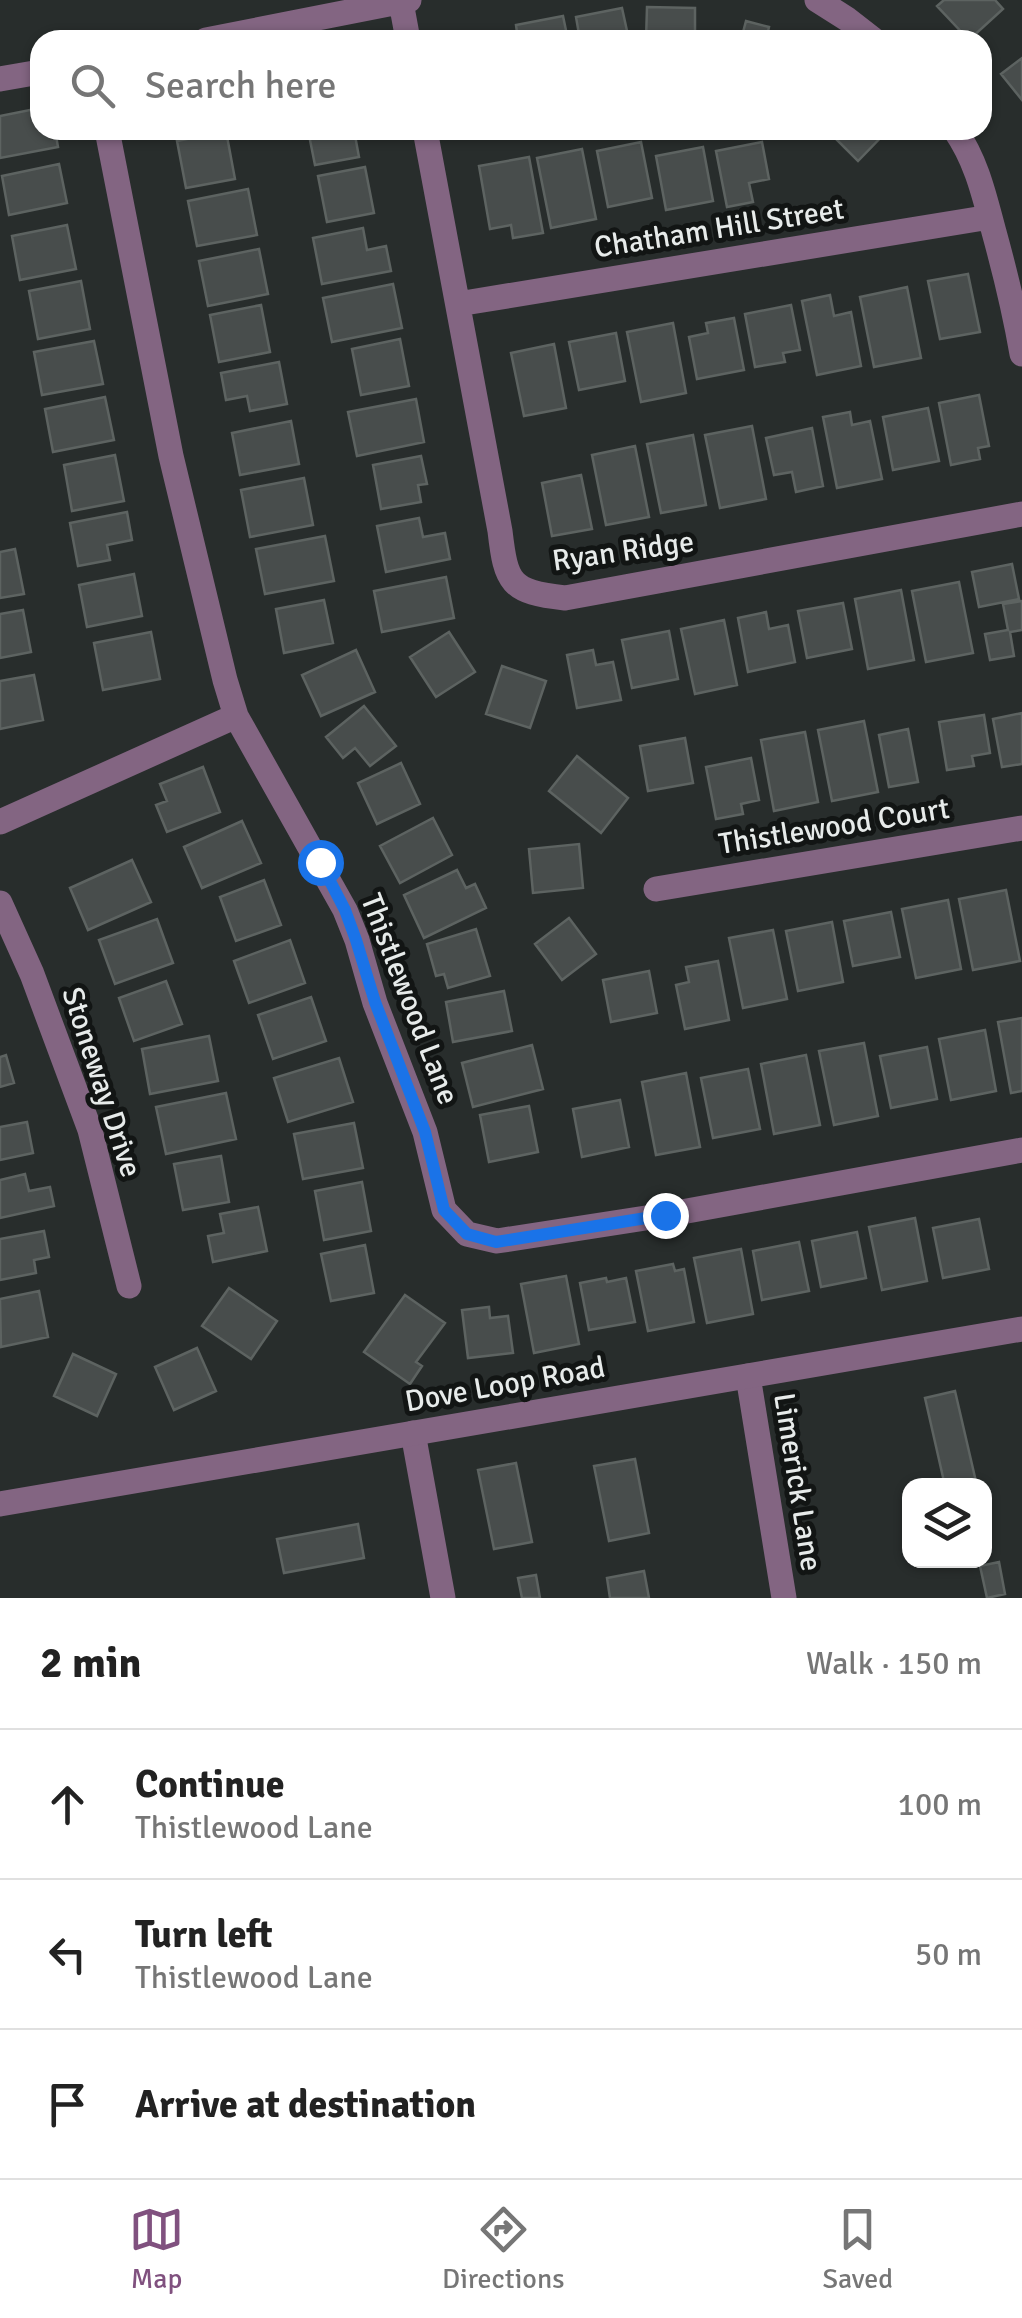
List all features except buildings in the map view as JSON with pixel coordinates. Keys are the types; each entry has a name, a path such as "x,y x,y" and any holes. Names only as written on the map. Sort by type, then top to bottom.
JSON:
{"street":[{"path":"817,0 853,9 867,30"},
{"path":"257,30 405,1 407,30"},
{"path":"0,79 30,74"},
{"name":"Thistlewood Lane","path":"109,140 172,456 236,716 345,910 425,1132 444,1210 467,1234 496,1242 1022,1150"},
{"name":"Ryan Ridge","path":"427,140 504,568 516,584 537,594 565,598 1022,514"},
{"path":"962,140 971,153 990,217 1022,354"},
{"name":"Chatham Hill Street","path":"458,304 990,217"},
{"path":"0,822 236,716"},
{"name":"Thistlewood Court","path":"656,888 1022,828"},
{"name":"Stoneway Drive","path":"0,903 32,974 90,1130 130,1286"},
{"name":"Dove Loop Road","path":"0,1504 1022,1329"},
{"name":"Limerick Lane","path":"748,1376 784,1598"},
{"path":"413,1433 443,1598"}],"route":[{"path":"320,862 345,910 425,1132 444,1210 467,1234 496,1242 665,1215"}]}
